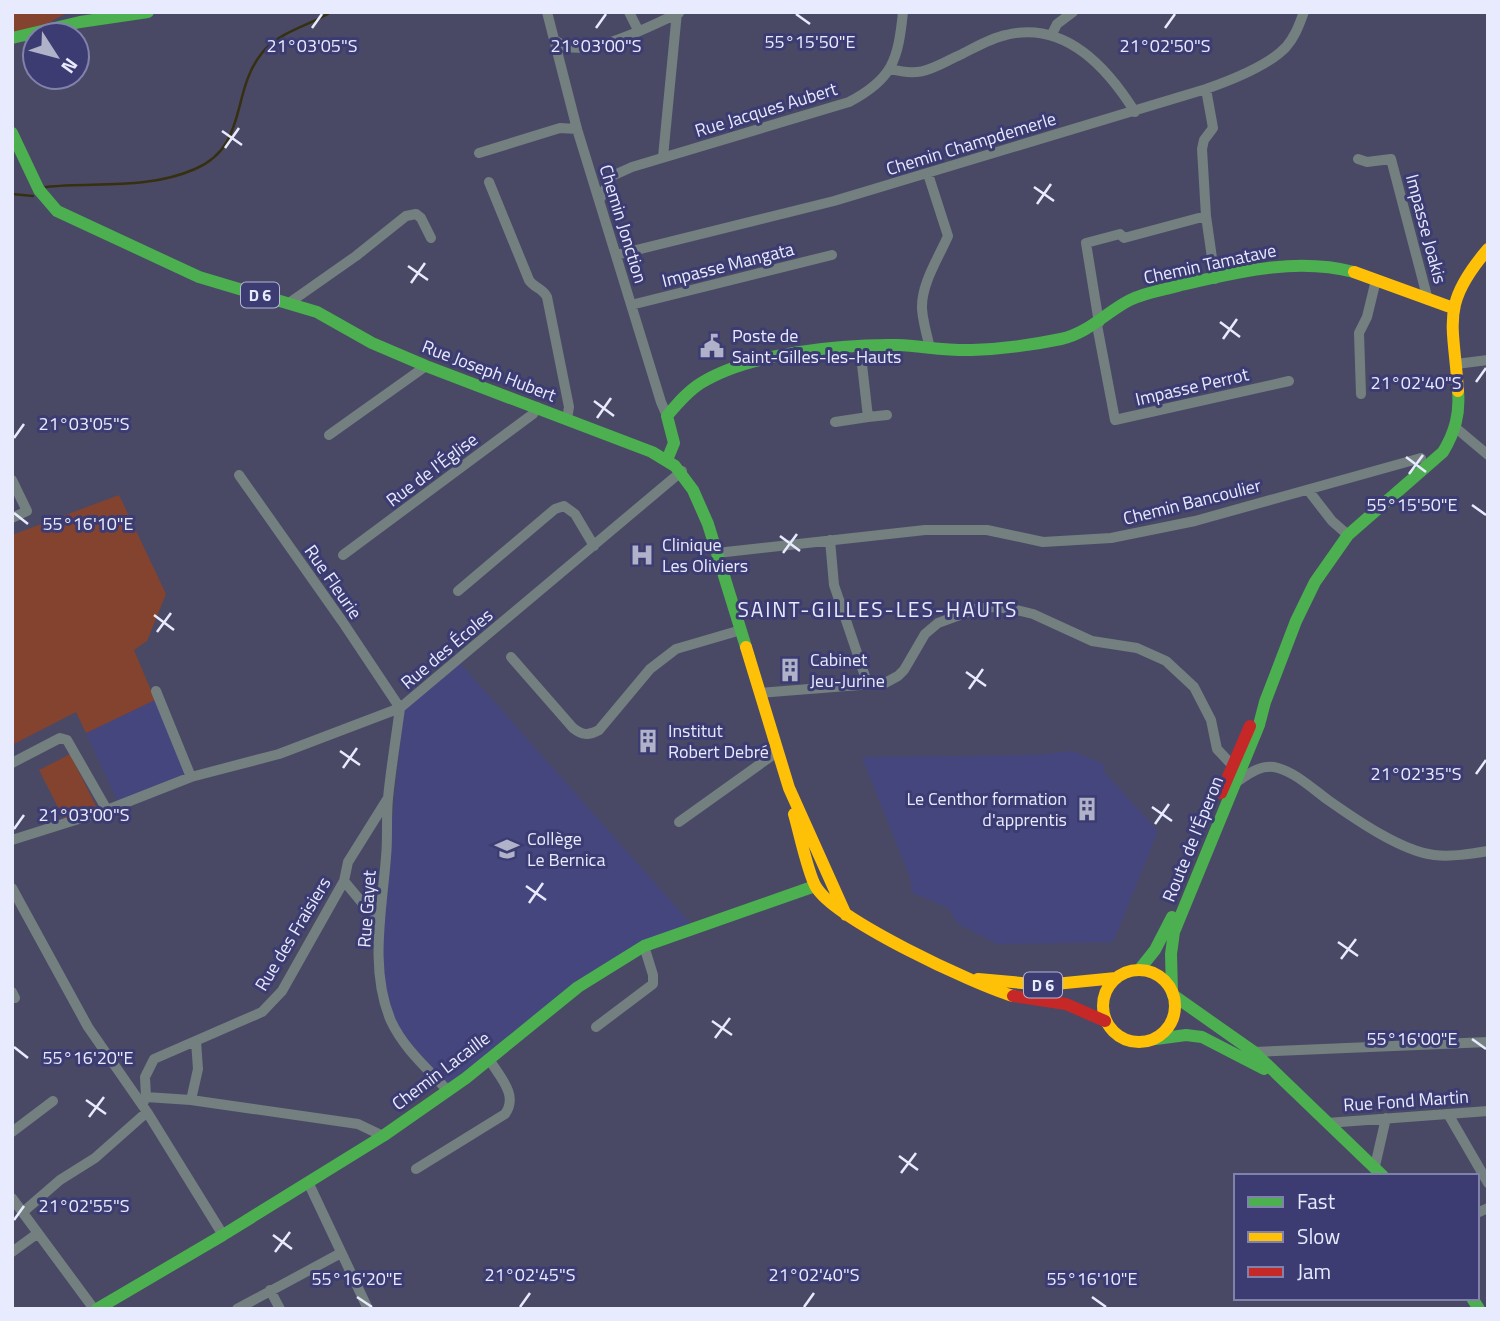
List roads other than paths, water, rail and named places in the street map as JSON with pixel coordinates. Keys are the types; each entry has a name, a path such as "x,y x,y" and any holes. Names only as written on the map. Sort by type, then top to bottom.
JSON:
{"main road":[{"path":"12,38 96,19 148,12"},
{"name":"Rue Joseph Hubert","path":"12,133 39,190 57,211 200,277 317,312 372,343 568,419 667,460 682,471 695,494 717,553 789,788 846,915"},
{"path":"1456,428 1458,399 1453,308 1467,274 1488,249"},
{"name":"Chemin Tamatave","path":"667,416 688,391 707,379 737,368 808,352 860,347 892,345 971,350 1078,336 1130,300 1150,293 1265,268 1307,265 1328,267 1376,280 1453,308"},
{"path":"667,416 675,445 675,450 667,460"},
{"name":"Route de l'Éperon","path":"1173,994 1174,932 1259,725 1296,621 1315,582 1348,535 1443,452 1456,428"},
{"name":"Route de l'Éperon","path":"1139,970 1163,937 1232,765 1265,702"},
{"path":"1224,806 1224,796 1235,770 1232,765"},
{"name":"Rue Joseph Hubert","path":"789,788 796,824 815,886 826,900 846,915 970,979 1013,996 1078,1007 1105,1021"},
{"path":"815,886 839,901"},
{"name":"Chemin Lacaille","path":"95,1309 383,1136 448,1091 578,987 644,946 815,886"},
{"path":"1278,1077 1202,1037 1186,1035 1141,1043 1126,1041 1114,1033 1105,1021 1103,998 1108,987 1116,978 1127,972 1139,970 1159,976 1173,994 1254,1052 1379,1171"},
{"name":"Rue Joseph Hubert","path":"970,979 1045,985 1116,978"},
{"path":"1155,1039 1165,1031 1172,1020 1175,1008 1173,994"}],"street":[{"name":"Chemin Jonction","path":"547,12 577,128 667,416"},
{"path":"629,12 638,30"},
{"path":"903,12 897,55 891,69 910,75 1006,35 1030,32 1052,34 1092,58 1117,82 1135,112"},
{"path":"1052,34 1057,24 1073,12"},
{"name":"Chemin Champdemerle","path":"616,255 834,201 1206,89 1260,64 1285,48 1297,32 1304,12"},
{"path":"556,40 571,49 595,48 678,13 663,157"},
{"name":"Rue Jacques Aubert","path":"600,199 612,176 632,167 849,102 868,92 891,69"},
{"path":"1206,89 1213,128 1204,140 1202,149 1206,216 1215,279"},
{"path":"479,153 560,128 577,128"},
{"name":"Impasse Joakis","path":"1358,159 1367,162 1391,159 1428,300"},
{"path":"929,174 948,236 927,281 924,295 922,310 930,348"},
{"path":"489,182 532,286 544,292 547,297 569,407 568,419"},
{"path":"289,303 356,256 406,216 416,214 421,218 431,238"},
{"path":"1098,324 1086,243 1120,234 1124,238 1206,216"},
{"name":"Impasse Mangata","path":"631,305 832,256"},
{"path":"1361,394 1359,333 1367,317 1376,280"},
{"name":"Impasse Perrot","path":"1098,324 1115,420 1289,381"},
{"path":"860,347 868,417"},
{"path":"1456,363 1488,360"},
{"path":"329,435 426,366"},
{"name":"Rue de l'Église","path":"343,555 533,414 537,407"},
{"path":"835,422 887,415"},
{"path":"1456,428 1488,454"},
{"name":"Chemin Bancoulier","path":"717,553 925,530 987,530 1043,541 1111,538 1195,521 1421,458"},
{"name":"Rue des Écoles","path":"12,840 107,810 191,778 279,754 400,708 682,471"},
{"name":"Rue Fleurie","path":"239,475 400,708"},
{"path":"12,480 27,511 12,518"},
{"path":"1308,490 1332,521 1348,535"},
{"path":"458,591 555,509 564,506 576,514 594,546"},
{"path":"830,540 834,585 868,685"},
{"path":"760,693 885,683 898,676 925,635 938,623 976,609 1012,609 1033,614 1093,641 1137,648 1166,661 1194,687 1210,720 1217,749 1232,765"},
{"path":"511,657 573,728 581,734 591,734 599,730 650,669 676,649 741,631"},
{"path":"156,691 191,778"},
{"name":"Rue Gayet","path":"400,708 388,798 388,840 379,923 380,974 390,1017 406,1046 448,1091"},
{"path":"12,763 60,738 67,740 107,810"},
{"path":"679,822 777,752"},
{"path":"1233,784 1260,767 1277,767 1336,806 1408,847 1447,856 1488,851"},
{"name":"Rue des Fraisiers","path":"145,1105 145,1077 155,1059 262,1012 282,990 344,881 348,862 388,798"},
{"path":"365,833 388,840"},
{"path":"344,881 379,923"},
{"path":"12,888 88,1027 145,1105 223,1234"},
{"path":"596,1027 653,984 644,946"},
{"path":"191,1100 198,1069 196,1041"},
{"path":"1254,1052 1488,1042"},
{"path":"416,1170 505,1114 509,1108 511,1094 489,1059"},
{"path":"23,1212 60,1180 95,1158 145,1105 191,1100 358,1124 383,1136"},
{"path":"12,1132 53,1101"},
{"name":"Rue Fond Martin","path":"1328,1123 1488,1111"},
{"path":"1448,1114 1488,1183"},
{"path":"1379,1171 1386,1118"},
{"path":"308,1182 368,1309"},
{"path":"12,1198 95,1309"},
{"path":"12,1252 38,1233"},
{"path":"237,1309 341,1253"},
{"path":"270,1290 280,1309"}],"waterway":[{"path":"46,187 158,180 177,176 212,159 224,147 237,117 252,68 262,53 285,34 331,12"},
{"path":"12,194 33,196"}],"place":[{"name":"Poste de Saint-Gilles-les-Hauts","path":"712,346"},
{"name":"Clinique Les Oliviers","path":"642,555"},
{"name":"Cabinet Jeu-Jurine","path":"790,670"},
{"name":"Institut Robert Debré","path":"648,741"},
{"name":"Le Centhor formation d'apprentis","path":"1087,809"},
{"name":"Collège Le Bernica","path":"507,849"}],"district":[{"name":"SAINT-GILLES-LES-HAUTS","path":"878,610"}]}
